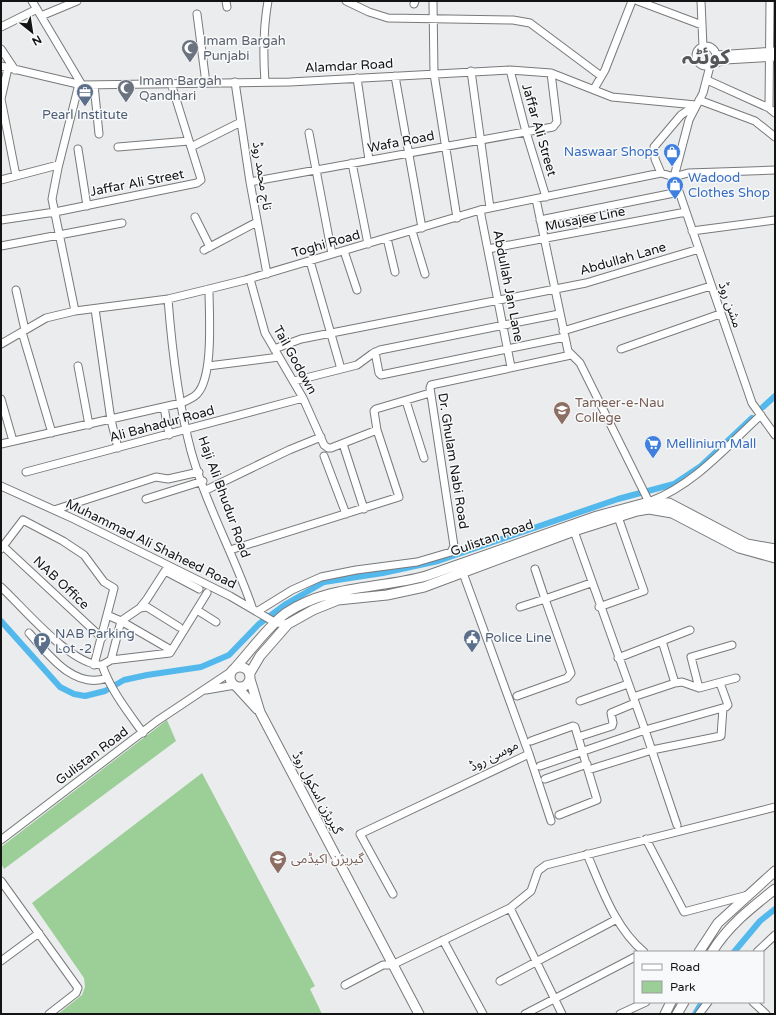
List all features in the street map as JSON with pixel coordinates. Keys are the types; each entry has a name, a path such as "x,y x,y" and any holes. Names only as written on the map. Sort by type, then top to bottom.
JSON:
{"main road":[{"name":"Gulistan Road","path":"233,670 275,622 285,614 315,598 335,592 407,581 529,543 574,532 618,517 646,499"},
{"name":"Gulistan Road","path":"646,499 739,548 775,558"},
{"name":"Gulistan Road","path":"250,676 269,644 288,624 313,610 338,600 395,593 424,587 463,573 529,543 597,516 646,499 669,503 747,544 775,549"},
{"path":"243,667 250,676 260,712 231,680 233,670 243,667"},
{"path":"235,686 244,686 250,676"},
{"name":"گیریژن اسکول روڈ","path":"260,712 418,1014"},
{"path":"700,951 718,923 766,881 775,871"},
{"path":"713,951 718,942 745,913 775,889"},
{"path":"665,1014 670,1003"},
{"path":"677,1014 683,1003"}],"street":[{"path":"32,1 81,84 58,165 52,199 75,311"},
{"path":"41,16 77,1"},
{"path":"265,82 263,26 268,1"},
{"path":"346,1 369,12 388,18 513,20 530,22 601,76"},
{"path":"433,1 432,18 434,74 456,218"},
{"path":"594,89 605,70 632,1"},
{"path":"638,1 702,25"},
{"path":"701,1 703,47 696,54 696,60 704,66 725,60 772,54"},
{"path":"707,80 772,110 770,1"},
{"path":"1,27 37,9"},
{"path":"197,14 206,83"},
{"path":"703,47 711,48 716,56"},
{"path":"1,49 8,68 1,99 4,130 16,176"},
{"path":"716,56 772,54"},
{"path":"674,177 689,120 716,56"},
{"name":"Alamdar Road","path":"8,68 81,84 265,82 510,70 551,73 612,97 697,103 755,121 775,137"},
{"name":"Jaffar Ali Street","path":"510,70 526,132 546,197"},
{"path":"471,71 490,208"},
{"name":"Wafa Road","path":"250,182 526,132 556,125 551,73"},
{"path":"396,76 422,228"},
{"path":"357,78 369,160"},
{"name":"تاج محمد روڈ","path":"235,82 250,182 267,274"},
{"name":"Jaffar Ali Street","path":"1,220 87,206 197,183 201,180 171,83"},
{"path":"94,84 98,134"},
{"path":"697,103 680,115 654,147 655,159 661,173 674,177 688,173 775,170"},
{"path":"118,147 190,144 241,122"},
{"path":"309,133 332,254"},
{"path":"78,150 87,206"},
{"path":"352,164 368,244"},
{"path":"1,180 58,165"},
{"name":"Toghi Road","path":"1,344 46,318 75,311 168,298 209,289 250,279 480,210 661,173"},
{"name":"مشن روڈ","path":"674,177 720,314 752,403 775,435"},
{"path":"540,220 679,192"},
{"path":"536,199 568,351 574,356 646,499 667,495 692,480 761,415"},
{"name":"Abdullah Jan Lane","path":"480,210 512,367"},
{"name":"Musajee Line","path":"488,249 686,212"},
{"path":"195,217 207,248 257,222"},
{"path":"692,231 775,220"},
{"path":"1,246 122,223"},
{"path":"412,231 424,274"},
{"path":"387,238 395,272"},
{"name":"Abdullah Lane","path":"274,349 301,339 586,283 699,249"},
{"path":"344,251 357,290"},
{"path":"310,261 341,369"},
{"name":"Tail Godown","path":"250,279 265,332 294,381 321,437 328,448 343,444"},
{"path":"375,352 379,373 381,375 508,350 564,334 711,286"},
{"path":"1,444 181,403 196,395 204,384 208,366 209,289"},
{"path":"16,290 24,331 52,433"},
{"name":"Haji Ali Bhudur Road","path":"168,298 173,356 186,430 202,481 230,550 258,611"},
{"path":"95,308 111,420 118,448"},
{"path":"294,381 357,365 375,352 560,314"},
{"path":"621,349 720,314"},
{"path":"512,367 574,356"},
{"path":"208,366 279,357"},
{"path":"78,366 89,425"},
{"name":"Dr. Ghulam Nabi Road","path":"258,611 270,602 320,577 356,570 417,562 451,552 453,549 430,393 431,385 512,367"},
{"path":"230,550 399,497 377,430 374,411 376,409 430,393"},
{"name":"Ali Bahadur Road","path":"26,472 303,398"},
{"path":"1,399 13,442"},
{"path":"406,401 424,458"},
{"path":"164,407 169,435"},
{"path":"364,509 343,444 377,430"},
{"path":"206,490 289,450 321,437"},
{"path":"324,456 346,514"},
{"path":"54,510 156,477 168,479 199,472"},
{"path":"146,499 202,481"},
{"name":"Muhammad Ali Shaheed Road","path":"1,486 54,510 258,611 275,622"},
{"path":"599,607 644,591 618,517"},
{"path":"2,547 23,520 72,546 84,555 104,582 114,588 94,665"},
{"path":"574,532 590,583 645,730 677,825"},
{"name":"NAB Office","path":"2,547 102,638"},
{"path":"517,696 567,678 571,673 535,569"},
{"path":"111,660 121,621 140,608 148,599 165,570 199,589"},
{"name":"موسیٰ روڈ","path":"392,894 360,834 528,754 463,573"},
{"path":"520,607 590,583"},
{"path":"1,587 51,636 77,657 94,665 102,665 111,660 170,653 207,593"},
{"path":"140,608 147,607 179,627"},
{"path":"197,610 216,622"},
{"path":"107,615 121,621 171,650"},
{"path":"275,622 288,624"},
{"path":"618,658 690,630"},
{"path":"29,633 64,670 80,678 100,681 107,678"},
{"path":"662,641 675,683"},
{"path":"699,688 691,656 732,644"},
{"path":"102,665 119,700 144,734"},
{"name":"Gulistan Road","path":"1,840 144,734 157,721 233,670"},
{"path":"578,737 612,726 614,723 611,713 634,700 675,683 682,682 699,688 736,678"},
{"path":"540,766 645,730 723,708 728,705 720,683"},
{"path":"580,701 628,684"},
{"name":"Gulistan Road","path":"198,693 235,686"},
{"path":"545,778 652,750 721,736 723,708"},
{"path":"531,741 573,726 578,737 597,800 559,815"},
{"path":"528,754 551,821"},
{"path":"345,984 383,965 392,965 510,908 531,891 538,871 546,865 775,807"},
{"path":"646,839 684,912 751,894"},
{"path":"587,854 617,919 633,942 643,951"},
{"path":"1,881 78,988 76,993 49,1014"},
{"path":"766,881 775,889"},
{"path":"510,908 562,1014"},
{"path":"500,981 617,919"},
{"path":"1,961 39,933"},
{"path":"759,951 775,935"},
{"path":"443,940 484,1014"},
{"path":"525,1014 634,958"},
{"path":"620,1014 644,1003"},
{"path":"699,1014 707,1003"},
{"path":"754,1003 766,1014"}],"green space":[{"path":"167,720 176,741 4,869 1,863 1,847"},
{"path":"202,773 315,986 310,989 322,1014 58,1014 82,995 85,987 84,978 32,903"}],"waterway":[{"path":"763,407 775,396"},
{"path":"1,621 60,687 74,694 85,696 105,691 124,680 201,667 229,655 259,624 286,604 324,582 383,573 438,561 618,499 674,484 701,466 752,418"},
{"path":"735,951 760,921 775,909"},
{"path":"695,1014 701,1003"}],"place":[{"name":"Imam Bargah Punjabi","path":"190,63"},
{"name":"Imam Bargah Qandhari","path":"126,103"},
{"name":"Pearl Institute","path":"85,107"},
{"name":"Naswaar Shops","path":"672,167"},
{"name":"Wadood Clothes Shop","path":"675,200"},
{"name":"Tameer-e-Nau College","path":"562,425"},
{"name":"Mellinium Mall","path":"653,459"},
{"name":"Police Line","path":"472,653"},
{"name":"NAB Parking Lot -2","path":"42,656"},
{"name":"گیریژن اکیڈمی","path":"278,874"}],"district":[{"name":"کوئٹہ","path":"706,57"}]}
